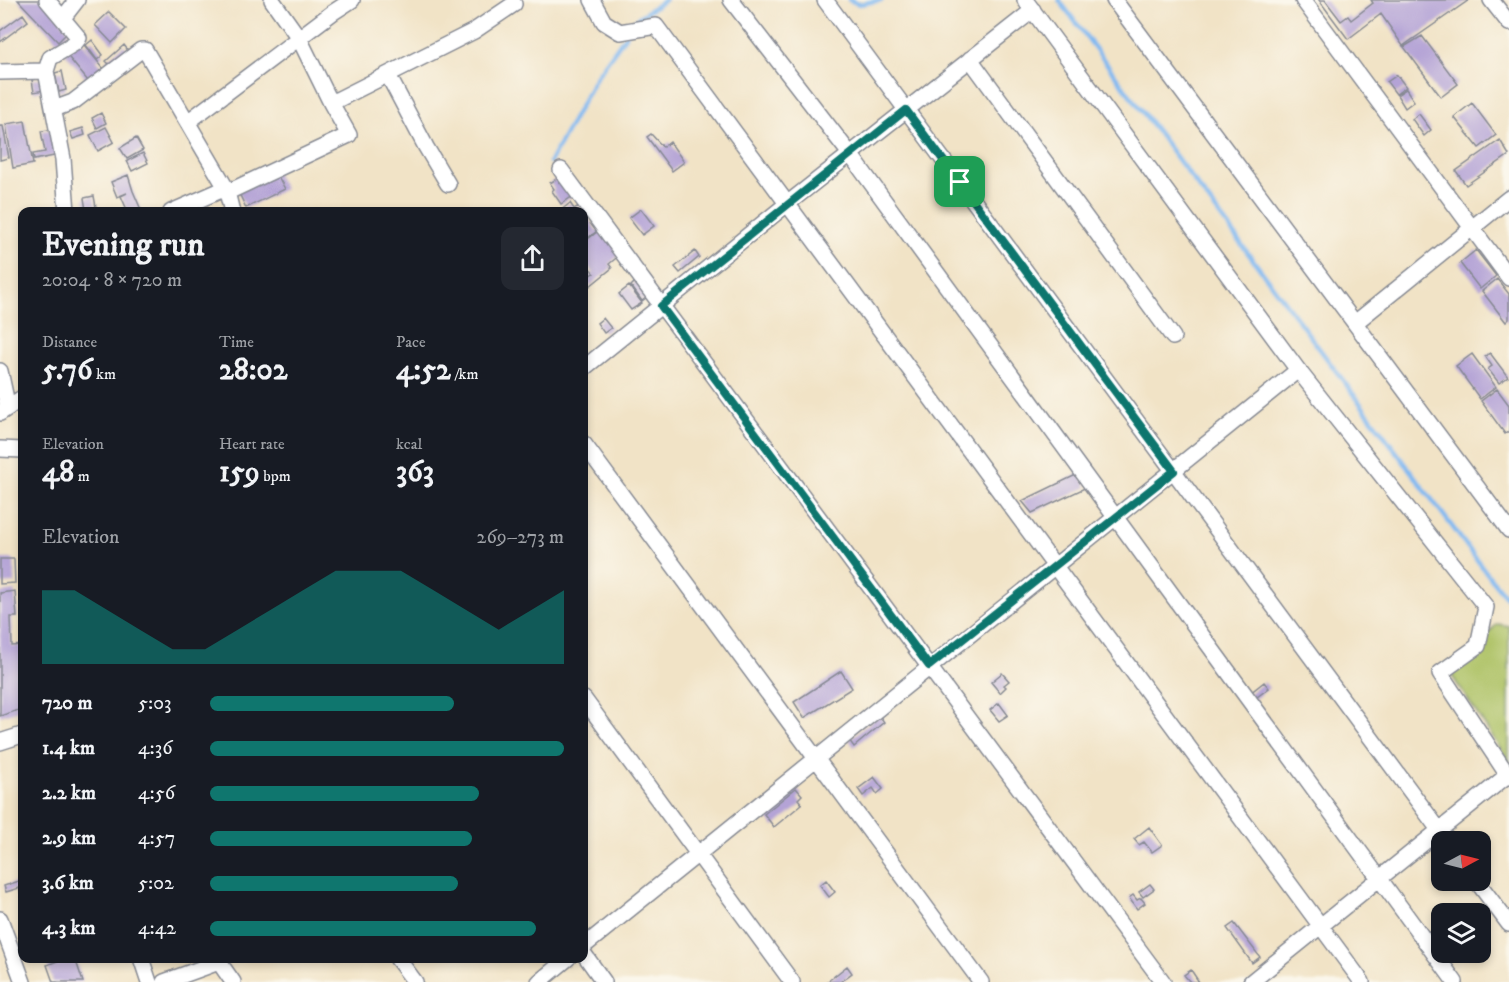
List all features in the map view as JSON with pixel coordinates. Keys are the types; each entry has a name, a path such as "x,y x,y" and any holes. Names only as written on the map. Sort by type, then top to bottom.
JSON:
{"street":[{"path":"47,0 79,38 75,43 50,58 46,70 63,159 67,207"},
{"path":"63,18 77,0"},
{"path":"184,207 349,135 299,38 272,0"},
{"path":"189,121 352,0"},
{"path":"591,0 603,22 620,32 656,26 1362,982"},
{"path":"732,0 850,154 1455,982"},
{"path":"825,0 1440,831"},
{"path":"1114,0 1509,530"},
{"path":"1303,0 1509,278"},
{"path":"1491,0 1509,24"},
{"path":"331,103 474,31 514,4"},
{"path":"588,365 970,60 1029,5 1298,370 1486,607 1478,646 1440,673 1508,775 1449,831"},
{"path":"54,109 73,102 141,50 145,50 189,121 227,190 231,207"},
{"path":"970,60 1173,337"},
{"path":"0,72 46,70"},
{"path":"388,75 448,184"},
{"path":"561,170 1163,982"},
{"path":"1355,323 1509,198"},
{"path":"588,943 1298,370"},
{"path":"0,371 4,410 18,401"},
{"path":"0,449 18,450"},
{"path":"588,449 981,982"},
{"path":"588,704 792,982"},
{"path":"0,742 18,736"},
{"path":"1251,982 1380,879 1431,845"},
{"path":"1484,891 1509,924"},
{"path":"0,919 23,982"},
{"path":"588,960 604,982"},
{"path":"143,963 149,982"},
{"path":"164,982 216,963"},
{"path":"220,963 233,982"},
{"path":"401,963 415,982"},
{"path":"539,982 562,963"}],"green space":[{"path":"1497,624 1509,626 1509,762 1450,673"}],"building":[{"path":"18,0 45,0 69,31 58,42"},
{"path":"1319,0 1325,0 1341,21 1348,16 1351,20 1373,3 1371,0 1469,0 1403,46 1381,14 1348,39"},
{"path":"109,12 126,29 112,43 95,25"},
{"path":"23,14 28,21 0,42 0,31"},
{"path":"1422,36 1458,84 1441,97 1404,47"},
{"path":"80,40 103,68 88,81 65,53"},
{"path":"92,40 103,55 97,60 86,45"},
{"path":"124,45 130,53 113,68 106,61"},
{"path":"62,71 66,90 59,92 55,73"},
{"path":"1397,75 1406,87 1396,94 1387,82"},
{"path":"42,78 45,90 34,92 32,80"},
{"path":"1406,89 1414,101 1405,108 1397,95"},
{"path":"1472,103 1496,135 1479,148 1454,117"},
{"path":"101,113 106,123 97,128 92,118"},
{"path":"1419,114 1431,130 1424,136 1412,119"},
{"path":"25,121 33,164 13,168 6,124"},
{"path":"0,126 3,126 9,158 0,160"},
{"path":"106,127 114,142 98,151 90,135"},
{"path":"83,128 85,135 73,139 70,132"},
{"path":"54,129 59,155 34,160 33,154 45,152 41,131"},
{"path":"651,134 663,147 670,142 684,162 672,171 647,137"},
{"path":"136,138 143,150 127,159 120,148"},
{"path":"1500,140 1509,155 1466,185 1456,171"},
{"path":"143,153 148,163 132,171 127,161"},
{"path":"275,171 285,189 246,207 237,189"},
{"path":"128,175 140,207 126,207 121,196 127,193 117,197 111,182"},
{"path":"561,176 576,194 561,204 552,191 554,189 550,183"},
{"path":"94,196 96,207 86,207 84,198"},
{"path":"641,209 654,226 642,235 629,218"},
{"path":"588,219 597,231 588,238"},
{"path":"601,229 621,254 609,264 612,268 590,286 588,277 594,273 588,266 588,239"},
{"path":"1476,250 1496,276 1480,289 1460,263"},
{"path":"695,251 699,257 680,273 675,267"},
{"path":"639,278 651,294 642,301 631,286"},
{"path":"1497,279 1509,294 1509,319 1506,322 1482,291"},
{"path":"629,286 642,303 631,310 619,294"},
{"path":"603,318 611,328 604,333 597,323"},
{"path":"1490,353 1508,377 1499,383 1488,369 1492,366 1485,356"},
{"path":"1472,354 1496,387 1480,399 1456,366"},
{"path":"1497,389 1509,405 1509,431 1505,434 1481,401"},
{"path":"1080,473 1087,487 1032,513 1022,501"},
{"path":"0,559 14,559 15,583 0,584"},
{"path":"15,591 17,617 11,617 12,646 18,645 18,710 0,716 0,593"},
{"path":"841,671 852,688 804,718 794,702"},
{"path":"1002,673 1009,681 1000,693 991,682"},
{"path":"1264,682 1269,688 1253,700 1249,694"},
{"path":"999,703 1008,715 999,721 990,710"},
{"path":"879,715 884,722 854,747 849,740"},
{"path":"874,777 883,789 877,794 873,788 863,796 858,789"},
{"path":"796,788 802,795 798,799 802,804 774,827 764,814"},
{"path":"1149,827 1162,845 1152,852 1144,842 1139,845 1134,839"},
{"path":"826,880 835,892 829,897 820,885"},
{"path":"18,881 18,888 6,892 4,886"},
{"path":"1150,884 1154,889 1143,897 1139,892"},
{"path":"1133,895 1137,900 1141,898 1145,903 1137,909 1129,898"},
{"path":"1234,923 1260,957 1252,963 1227,928"},
{"path":"77,963 83,982 53,982 47,965"},
{"path":"847,966 852,973 840,982 827,982"},
{"path":"1191,970 1199,982 1190,982 1184,975"}],"waterway":[{"path":"633,26 639,17 665,0"},
{"path":"849,0 859,4 882,0"},
{"path":"1059,0 1509,600"},
{"path":"550,162 596,77 626,35"}],"route":[{"path":"906,110 960,182 1174,471 929,666 661,306 906,110"}]}
